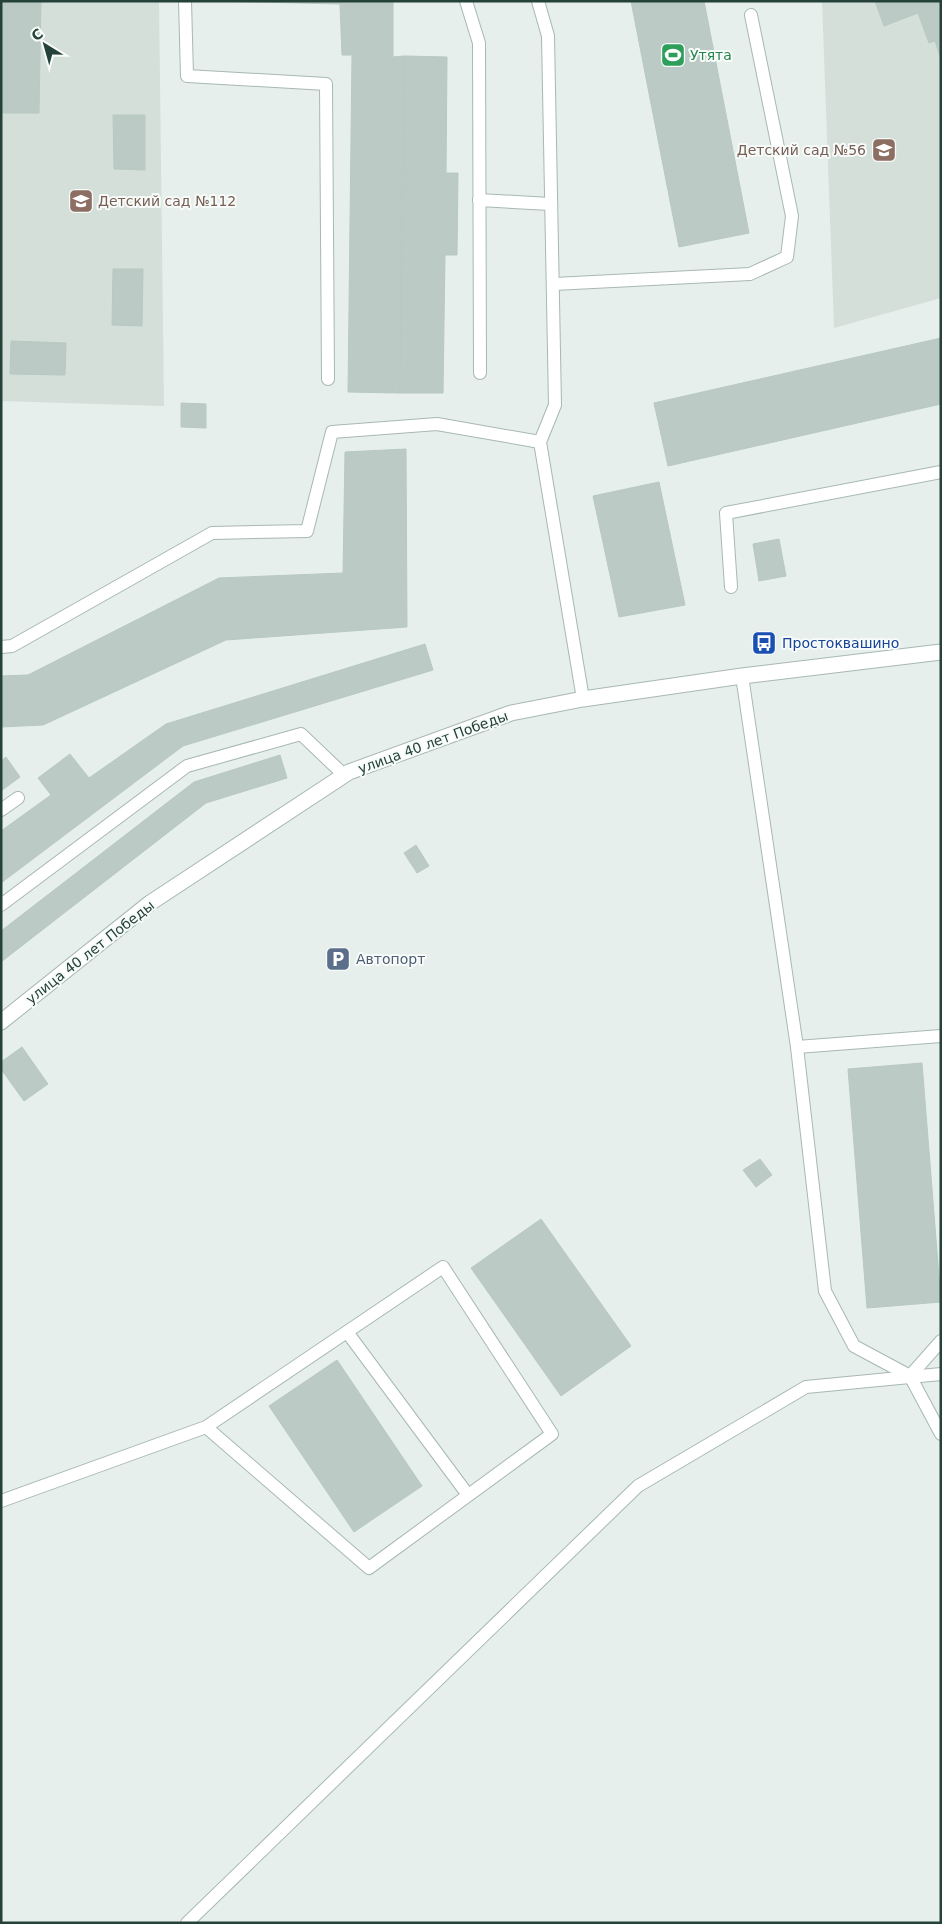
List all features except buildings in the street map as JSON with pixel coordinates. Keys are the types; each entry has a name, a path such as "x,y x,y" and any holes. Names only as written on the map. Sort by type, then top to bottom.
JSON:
{"street":[{"name":"улица 40 лет Победы","path":"1,1022 150,903 344,775 451,733 511,713 742,676 941,652"}],"lane":[{"path":"185,1 187,76 326,84 328,379"},
{"path":"466,1 479,44 480,373"},
{"path":"538,1 548,36 555,405 540,442 583,700"},
{"path":"554,284 750,274 786,257 792,216 752,15"},
{"path":"479,200 550,204"},
{"path":"1,646 12,646 212,533 307,530 332,432 437,424 540,442"},
{"path":"731,587 726,513 941,472"},
{"path":"742,676 797,1047 825,1292 854,1346 910,1376 941,1434"},
{"path":"1,905 187,766 301,734 344,775"},
{"path":"1,810 18,798"},
{"path":"797,1047 941,1036"},
{"path":"1,1501 206,1427 443,1267 552,1434 369,1568 206,1427"},
{"path":"347,1332 468,1495"},
{"path":"910,1376 941,1341"},
{"path":"187,1923 638,1486 806,1387 941,1374"}],"shaded area":[{"name":"Детский сад №112","path":"1,1 159,1 164,406 1,401"},
{"name":"Детский сад №56","path":"822,1 941,1 941,298 834,328"}],"place":[{"name":"Утята","path":"673,55"},
{"name":"Детский сад №56","path":"884,150"},
{"name":"Детский сад №112","path":"81,201"},
{"name":"Простоквашино","path":"764,643"},
{"name":"Автопорт","path":"338,959"}]}
